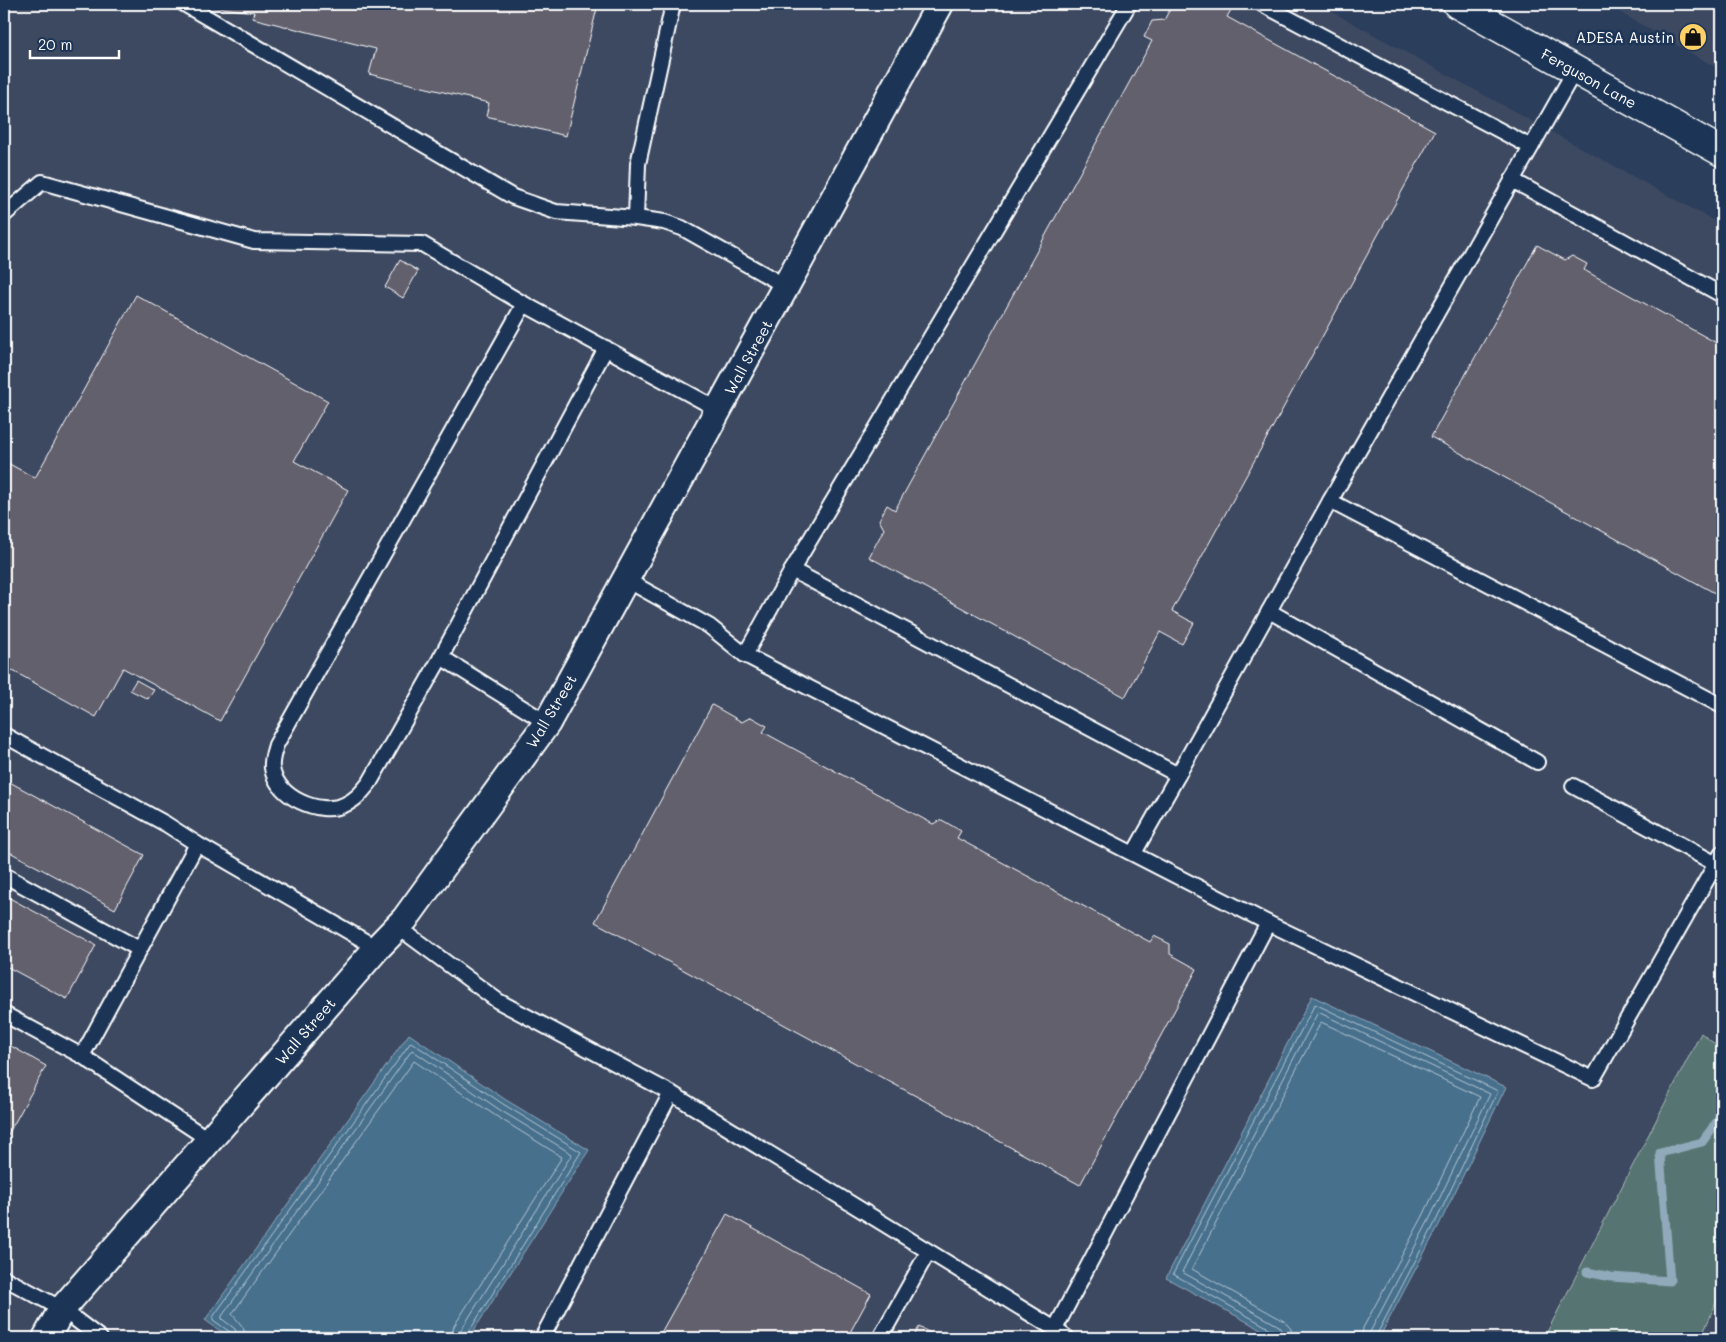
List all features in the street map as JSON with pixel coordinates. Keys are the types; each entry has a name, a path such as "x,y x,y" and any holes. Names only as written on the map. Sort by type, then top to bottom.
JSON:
{"street":[{"name":"Wall Street","path":"46,1338 62,1310 377,948 406,919 547,723 940,4"},
{"name":"Ferguson Lane","path":"1457,4 1722,152"}],"lane":[{"path":"184,4 513,197 556,212 664,222 682,228 787,286"},
{"path":"636,218 638,164 673,4"},
{"path":"745,655 792,570 1129,4"},
{"path":"1262,4 1531,146"},
{"path":"1134,853 1330,501 1576,70"},
{"path":"1512,180 1722,295"},
{"path":"4,215 42,182 254,241 422,244 524,304 719,410"},
{"path":"524,304 276,745 272,769 277,780 297,800 311,806 327,809 343,806 357,798 370,782 442,656 606,348"},
{"path":"1330,501 1722,706"},
{"path":"792,570 1178,775"},
{"path":"625,579 709,626 745,655 1268,923 1593,1080 1719,859 1573,786"},
{"path":"1269,612 1537,762"},
{"path":"442,656 547,723"},
{"path":"4,735 166,824 197,844 377,948"},
{"path":"82,1056 197,844"},
{"path":"4,875 139,949"},
{"path":"1055,1329 1268,923"},
{"path":"398,927 498,1001 672,1093 1067,1338"},
{"path":"4,1014 82,1056 211,1141"},
{"path":"542,1338 672,1093"},
{"path":"880,1338 928,1252"},
{"path":"4,1278 62,1310 100,1338"}],"shaded area":[{"path":"4,4 1318,4 1722,225 1722,1338 4,1338"},
{"name":"ADESA Austin","path":"1605,4 1722,4 1722,71"}],"green space":[{"path":"1701,1033 1722,1050 1722,1289 1701,1338 1544,1338"}],"water":[{"path":"1312,996 1506,1087 1439,1225 1379,1338 1277,1338 1166,1278"},
{"path":"409,1034 506,1100 589,1150 469,1338 230,1338 205,1320"}],"building":[{"path":"206,4 598,4 566,136 486,116 489,103 369,74 376,49 252,18 254,12 206,6"},
{"path":"1173,4 1205,6 1225,4 1232,8 1227,17 1435,131 1172,611 1194,623 1182,644 1160,632 1125,697 869,557 884,529 879,520 887,505 895,510 1152,41 1144,37 1152,21 1164,20"},
{"path":"1537,245 1565,260 1572,256 1587,264 1584,270 1722,346 1722,597 1431,437"},
{"path":"400,260 418,271 403,298 385,287"},
{"path":"136,295 328,401 294,461 348,490 220,721 123,668 96,717 4,666 4,461 35,478"},
{"path":"136,680 154,690 148,699 130,690"},
{"path":"712,705 742,722 751,717 767,726 763,732 933,824 942,820 961,831 957,838 1150,942 1154,936 1170,944 1170,954 1197,969 1080,1185 595,922"},
{"path":"4,779 144,855 115,909 4,849"},
{"path":"4,895 96,945 67,999 4,965"},
{"path":"4,1042 46,1066 4,1142"},
{"path":"727,1214 871,1294 847,1338 658,1338"},
{"path":"919,1327 921,1328 940,1338 913,1338"}],"waterway":[{"path":"1587,1272 1611,1277 1670,1281 1660,1153 1702,1142 1719,1119 1722,1118"}],"place":[{"name":"ADESA Austin","path":"1693,37"}]}
